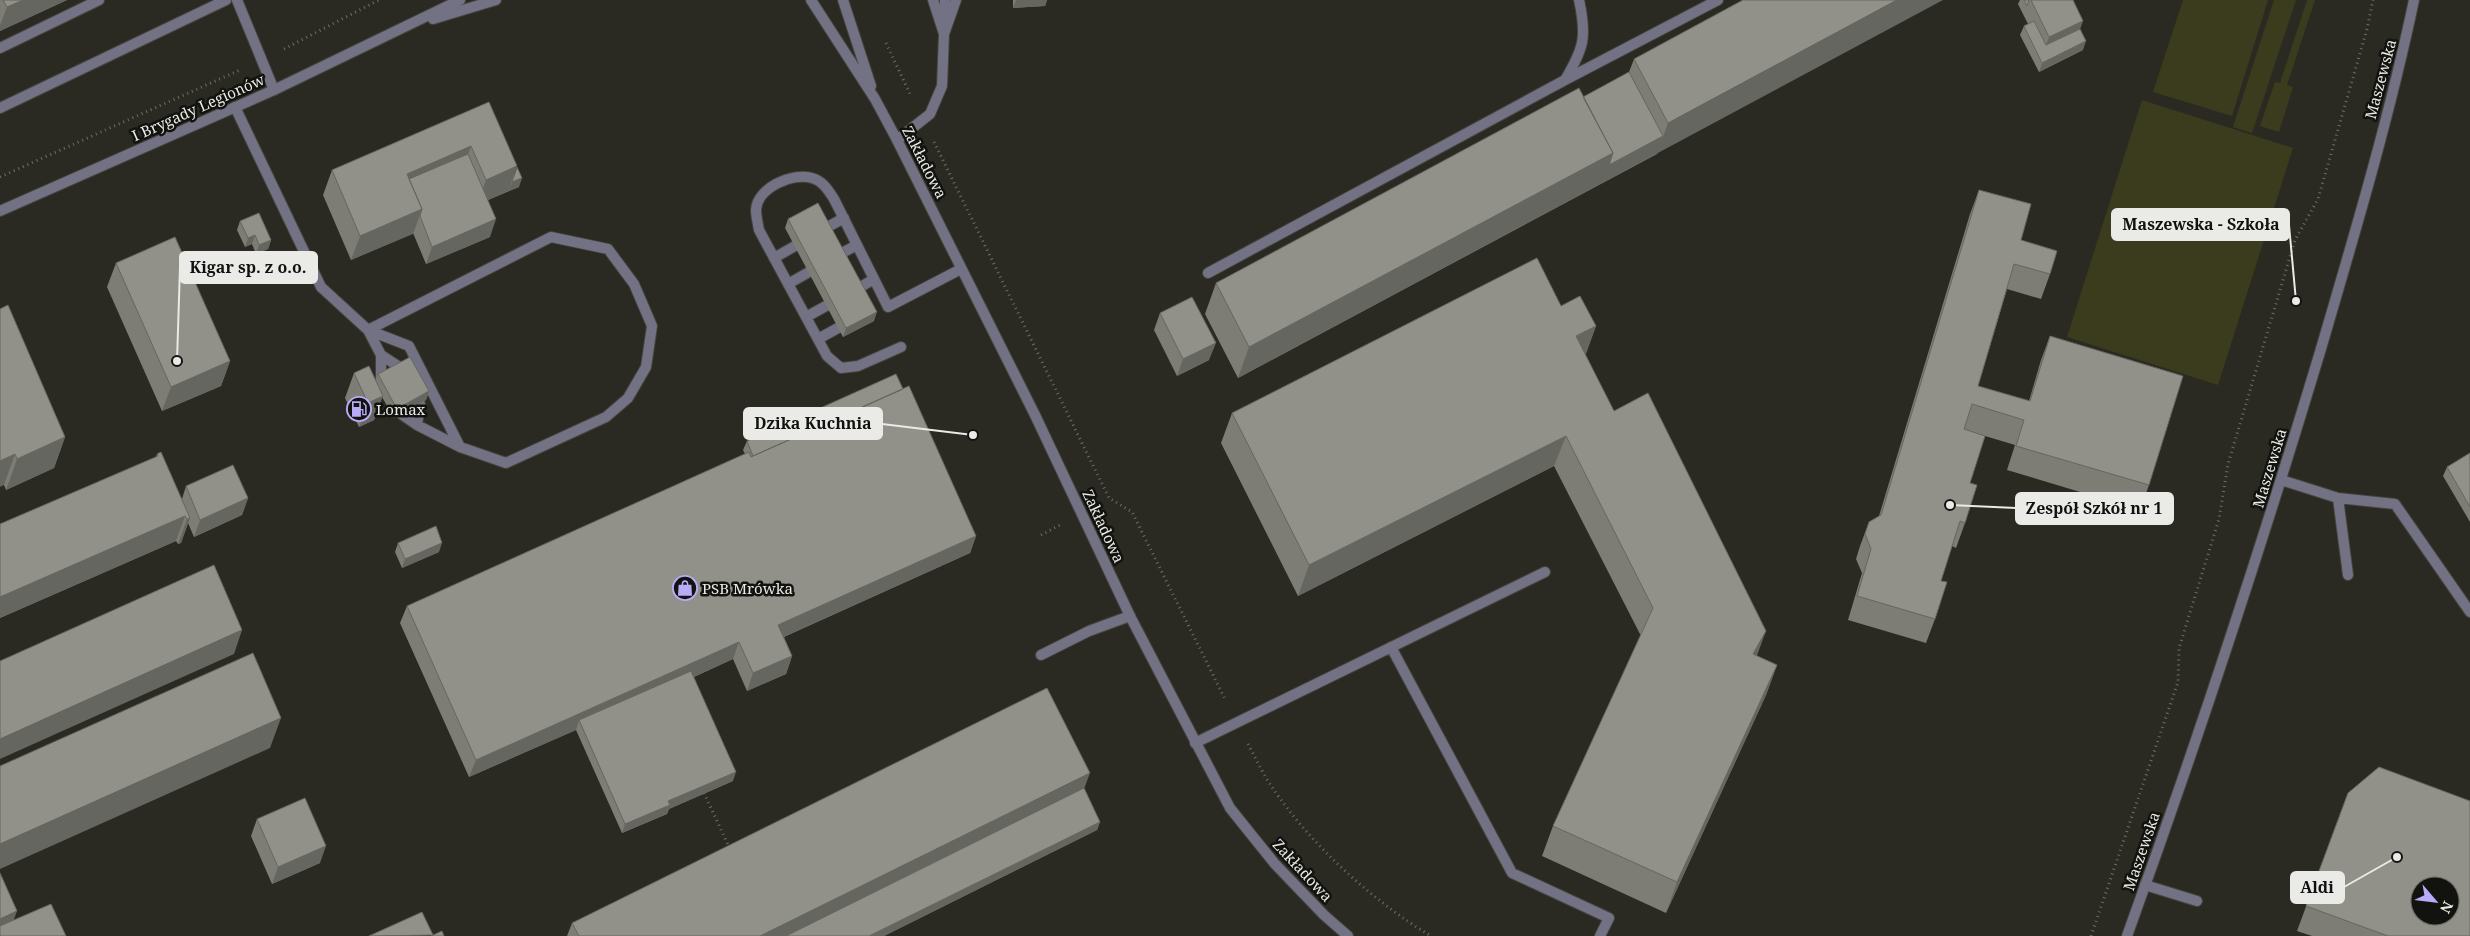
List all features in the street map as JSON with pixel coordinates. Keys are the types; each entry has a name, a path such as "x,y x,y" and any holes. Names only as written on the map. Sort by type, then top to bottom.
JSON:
{"street":[{"path":"0,48 99,0"},
{"path":"0,96 2,107 226,0"},
{"path":"237,0 274,90"},
{"name":"I Brygady Legionów","path":"0,211 274,90 408,27 460,0"},
{"name":"I Brygady Legionów","path":"408,27 496,0"},
{"name":"Zakładowa","path":"811,0 875,99 897,140 1035,415 1130,616 1194,743 1230,808 1275,864 1324,915 1348,936"},
{"name":"Zakładowa","path":"843,0 875,99"},
{"path":"934,0 944,34"},
{"path":"897,140 930,114 942,86 945,0"},
{"path":"944,34 956,0"},
{"path":"1565,80 1580,54 1582,45 1585,27 1579,0"},
{"path":"1208,273 1565,80 1718,0"},
{"name":"Maszewska","path":"2127,936 2281,480 2354,235 2406,39 2414,0"},
{"path":"235,107 321,287 368,330 381,355 382,379"},
{"path":"901,347 858,366 841,368 827,356 759,230 756,210 762,194 779,183 796,178 811,178 824,184 844,218 874,279 883,305 961,269"},
{"path":"824,229 844,218"},
{"path":"368,330 550,236 608,248 634,284 652,326 646,366 628,398 606,417 506,462 460,447 417,425 401,414"},
{"path":"838,255 857,245"},
{"path":"774,258 795,246"},
{"path":"788,284 808,272"},
{"path":"857,289 874,279"},
{"path":"806,317 826,306"},
{"path":"818,339 838,328"},
{"path":"368,330 409,346 460,447"},
{"path":"381,355 401,368"},
{"path":"417,425 420,404"},
{"path":"2281,480 2338,498 2395,504 2470,612"},
{"path":"2338,498 2348,575"},
{"path":"1194,743 1544,572"},
{"path":"1041,655 1089,631 1130,616"},
{"path":"1391,647 1512,873 1609,918 1600,936"},
{"path":"2145,885 2197,901"}],"path":[{"path":"0,177 261,61 379,0"},
{"path":"2091,936 2178,682 2179,648 2219,519 2228,464 2295,240 2318,199 2367,30 2373,0"},
{"path":"882,34 1109,498 1132,512 1270,784 1292,813 1355,879 1388,906 1431,936"},
{"path":"704,793 732,853"}],"green space":[{"path":"2183,0 2268,0 2232,116 2153,92"},
{"path":"2274,0 2296,0 2252,133 2233,127"},
{"path":"2307,0 2315,0 2287,85 2293,87 2279,132 2260,126 2275,82 2280,83"},
{"path":"2142,100 2293,148 2218,385 2067,337"}],"building":[{"path":"3,0 23,0 7,7"},
{"path":"1743,0 1897,0 1668,123 1634,59"},
{"path":"2031,0 2073,0 2083,21 2049,37"},
{"path":"2034,21 2046,45 2080,29 2086,41 2042,63 2024,26"},
{"path":"1629,72 1663,136 1609,165 1613,153 1583,97"},
{"path":"1579,88 1613,153 1249,347 1216,283"},
{"path":"489,102 517,166 486,180 471,146 407,174 422,209 360,236 332,170"},
{"path":"468,154 496,219 432,247 420,216 422,209 409,179"},
{"path":"517,167 522,178 512,182"},
{"path":"1979,190 2031,204 2021,240 2057,251 2050,274 2014,264 1978,386 2030,401 2050,336 2183,376 2149,485 2016,446 2024,420 1972,404 1964,429 1985,436 1970,483 1977,485 1965,523 1960,521 1941,581 1947,582 1935,619 1857,596 1871,549 1865,534 1869,522 1881,515"},
{"path":"818,203 877,312 846,328 788,219"},
{"path":"259,213 271,240 259,245 255,235 248,238 240,221"},
{"path":"175,237 230,361 171,387 116,263"},
{"path":"1537,258 1561,306 1580,296 1596,326 1576,336 1614,411 1648,393 1766,631 1753,654 1777,665 1677,882 1553,826 1653,608 1566,436 1309,565 1232,413"},
{"path":"1192,297 1216,343 1183,359 1160,313"},
{"path":"8,305 65,437 17,459 15,454 0,461 0,309"},
{"path":"410,357 429,391 397,409 378,374"},
{"path":"369,366 383,396 368,403 354,373"},
{"path":"896,374 903,389 753,456 747,441"},
{"name":"PSB Mrówka","path":"909,386 976,536 778,625 792,656 753,673 739,642 476,760 407,606 749,452 751,457"},
{"path":"161,452 190,518 187,519 185,516 0,597 0,524 158,456 157,454"},
{"path":"2470,453 2470,507 2447,467"},
{"path":"233,465 248,498 200,520 186,486"},
{"path":"436,526 442,543 405,559 398,543"},
{"path":"214,565 242,630 0,739 0,661"},
{"path":"253,653 281,718 0,844 0,766"},
{"path":"691,671 736,772 668,801 670,805 625,824 579,720"},
{"path":"1047,688 1090,773 760,936 579,936 572,923"},
{"path":"2379,767 2470,801 2470,936 2388,936 2306,906 2348,793"},
{"path":"1084,788 1100,822 869,936 786,936"},
{"path":"305,798 326,846 278,867 257,819"},
{"path":"0,873 17,911 0,919"},
{"path":"51,904 66,936 0,936 0,926"},
{"path":"422,912 433,935 369,936"},
{"path":"442,931 444,936 431,936"}],"place":[{"name":"Maszewska - Szkoła","path":"2296,301"},
{"name":"Kigar sp. z o.o.","path":"177,361"},
{"name":"Lomax","path":"359,409"},
{"name":"Dzika Kuchnia","path":"973,435"},
{"name":"Zespół Szkół nr 1","path":"1950,505"},
{"name":"PSB Mrówka","path":"685,588"},
{"name":"Aldi","path":"2397,857"}]}
